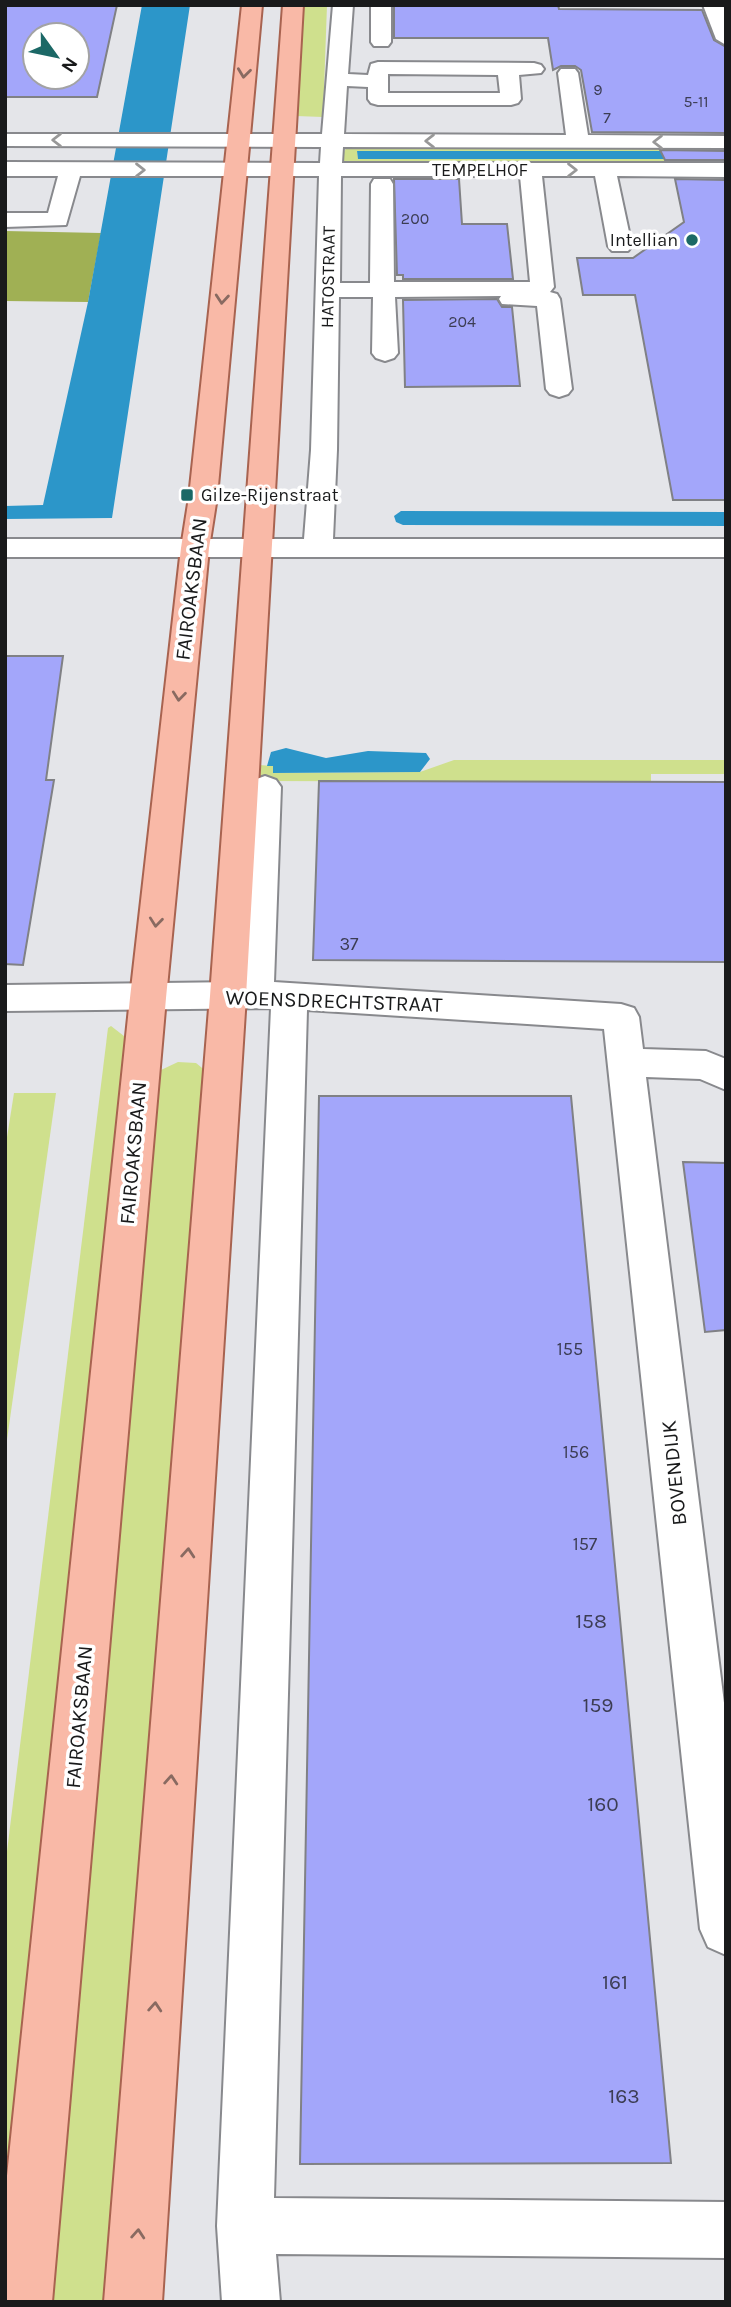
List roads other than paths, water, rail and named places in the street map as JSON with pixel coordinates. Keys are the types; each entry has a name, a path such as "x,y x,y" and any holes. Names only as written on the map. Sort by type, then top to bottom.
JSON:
{"main road":[{"name":"FAIROAKSBAAN","path":"23,2302 148,998 195,548 203,497 252,5"},
{"path":"133,2302 258,995 259,548 293,5"}],"street":[{"name":"HATOSTRAAT","path":"318,548 324,450 330,171 337,80 367,42 343,5"},
{"path":"367,42 381,5"},
{"path":"713,5 726,38"},
{"path":"508,69 511,99 378,99 378,68 534,69"},
{"path":"568,73 578,142"},
{"path":"337,80 378,81"},
{"path":"15,140 184,140 236,156 180,170 11,169 15,140"},
{"name":"TEMPELHOF","path":"236,156 283,156 332,141 726,142"},
{"name":"TEMPELHOF","path":"283,156 330,171 726,170"},
{"path":"5,220 58,220 70,170"},
{"path":"383,295 542,287 530,170"},
{"path":"605,170 620,246"},
{"path":"382,184 385,353"},
{"path":"41,194 65,194"},
{"path":"329,219 382,219"},
{"path":"327,295 548,299 559,389"},
{"path":"5,548 726,548"},
{"path":"251,2302 244,2226 258,995 265,787"},
{"name":"WOENSDRECHTSTRAAT","path":"5,998 258,995 621,1017"},
{"name":"BOVENDIJK","path":"621,1017 726,1929"},
{"path":"626,1062 706,1065 726,1076"},
{"path":"244,2226 726,2230"}],"water":[{"path":"142,5 190,5 112,518 5,519 5,506 43,505 88,302"},
{"path":"357,151 726,151 726,159 358,159"},
{"path":"401,511 726,512 726,526 403,525 396,522 394,516"},
{"path":"286,748 326,758 368,751 426,753 430,759 420,772 273,773 273,766 267,766 271,752"}],"place":[{"name":"Intellian","path":"692,240"},
{"name":"Gilze-Rijenstraat","path":"187,495"}]}
